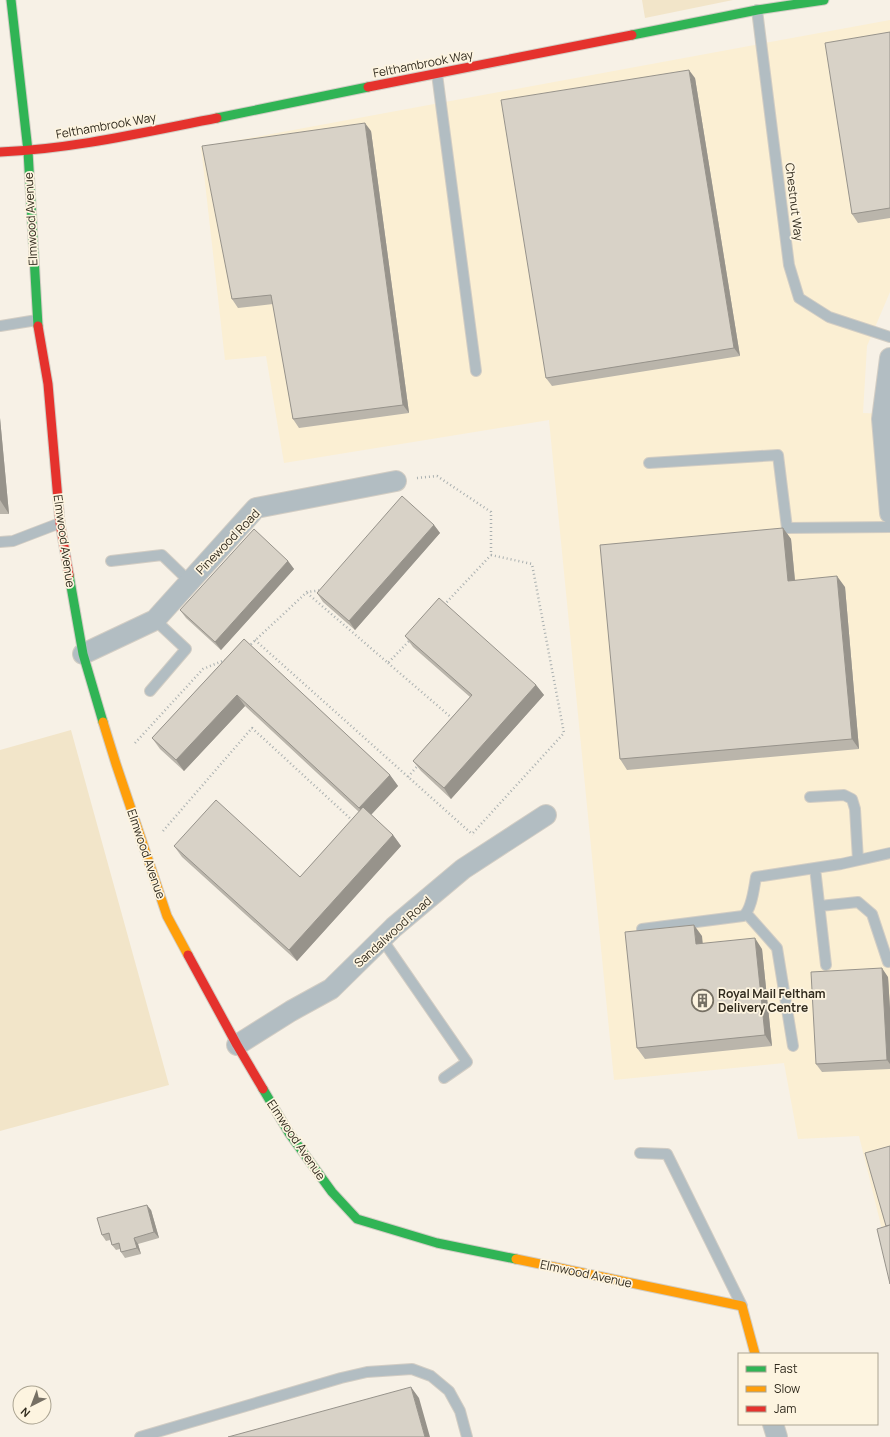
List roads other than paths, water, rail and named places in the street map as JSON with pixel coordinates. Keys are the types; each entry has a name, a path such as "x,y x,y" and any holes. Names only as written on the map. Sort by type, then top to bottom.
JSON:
{"street":[{"name":"Elmwood Avenue","path":"11,0 28,150 37,320 48,384 60,523 83,654 116,764 167,916 237,1045 289,1133 332,1192 357,1219 437,1243 742,1306"},
{"name":"Felthambrook Way","path":"0,152 28,150 109,139 757,10 824,0"},
{"path":"890,358 886,419 890,513"},
{"name":"Pinewood Road","path":"83,654 155,620 256,508 396,481"},
{"name":"Sandalwood Road","path":"237,1045 291,1011 331,989 394,927 463,869 546,815"},
{"path":"742,1306 755,1353"},
{"path":"774,1425 777,1437"}],"lane":[{"name":"Chestnut Way","path":"757,10 789,265 799,298 829,317 890,337"},
{"path":"437,74 476,371"},
{"path":"0,326 37,320"},
{"path":"649,463 778,455 787,528 890,527"},
{"path":"0,542 13,541 60,523"},
{"path":"111,562 162,555 190,582"},
{"path":"150,691 186,649 155,620"},
{"path":"810,797 844,795 852,799 855,810 858,860"},
{"path":"642,929 743,916 746,914 753,896 756,877 815,868 890,853"},
{"path":"815,868 826,965"},
{"path":"820,906 858,902 872,914 888,962"},
{"path":"746,914 777,948 793,1046"},
{"path":"382,940 411,984 467,1062 444,1078"},
{"path":"640,1153 667,1154 742,1306"},
{"path":"140,1437 341,1378 368,1372 412,1369 431,1376 449,1391 460,1411 467,1437"}],"place":[{"name":"Royal Mail Feltham Delivery Centre","path":"703,1001"}]}
